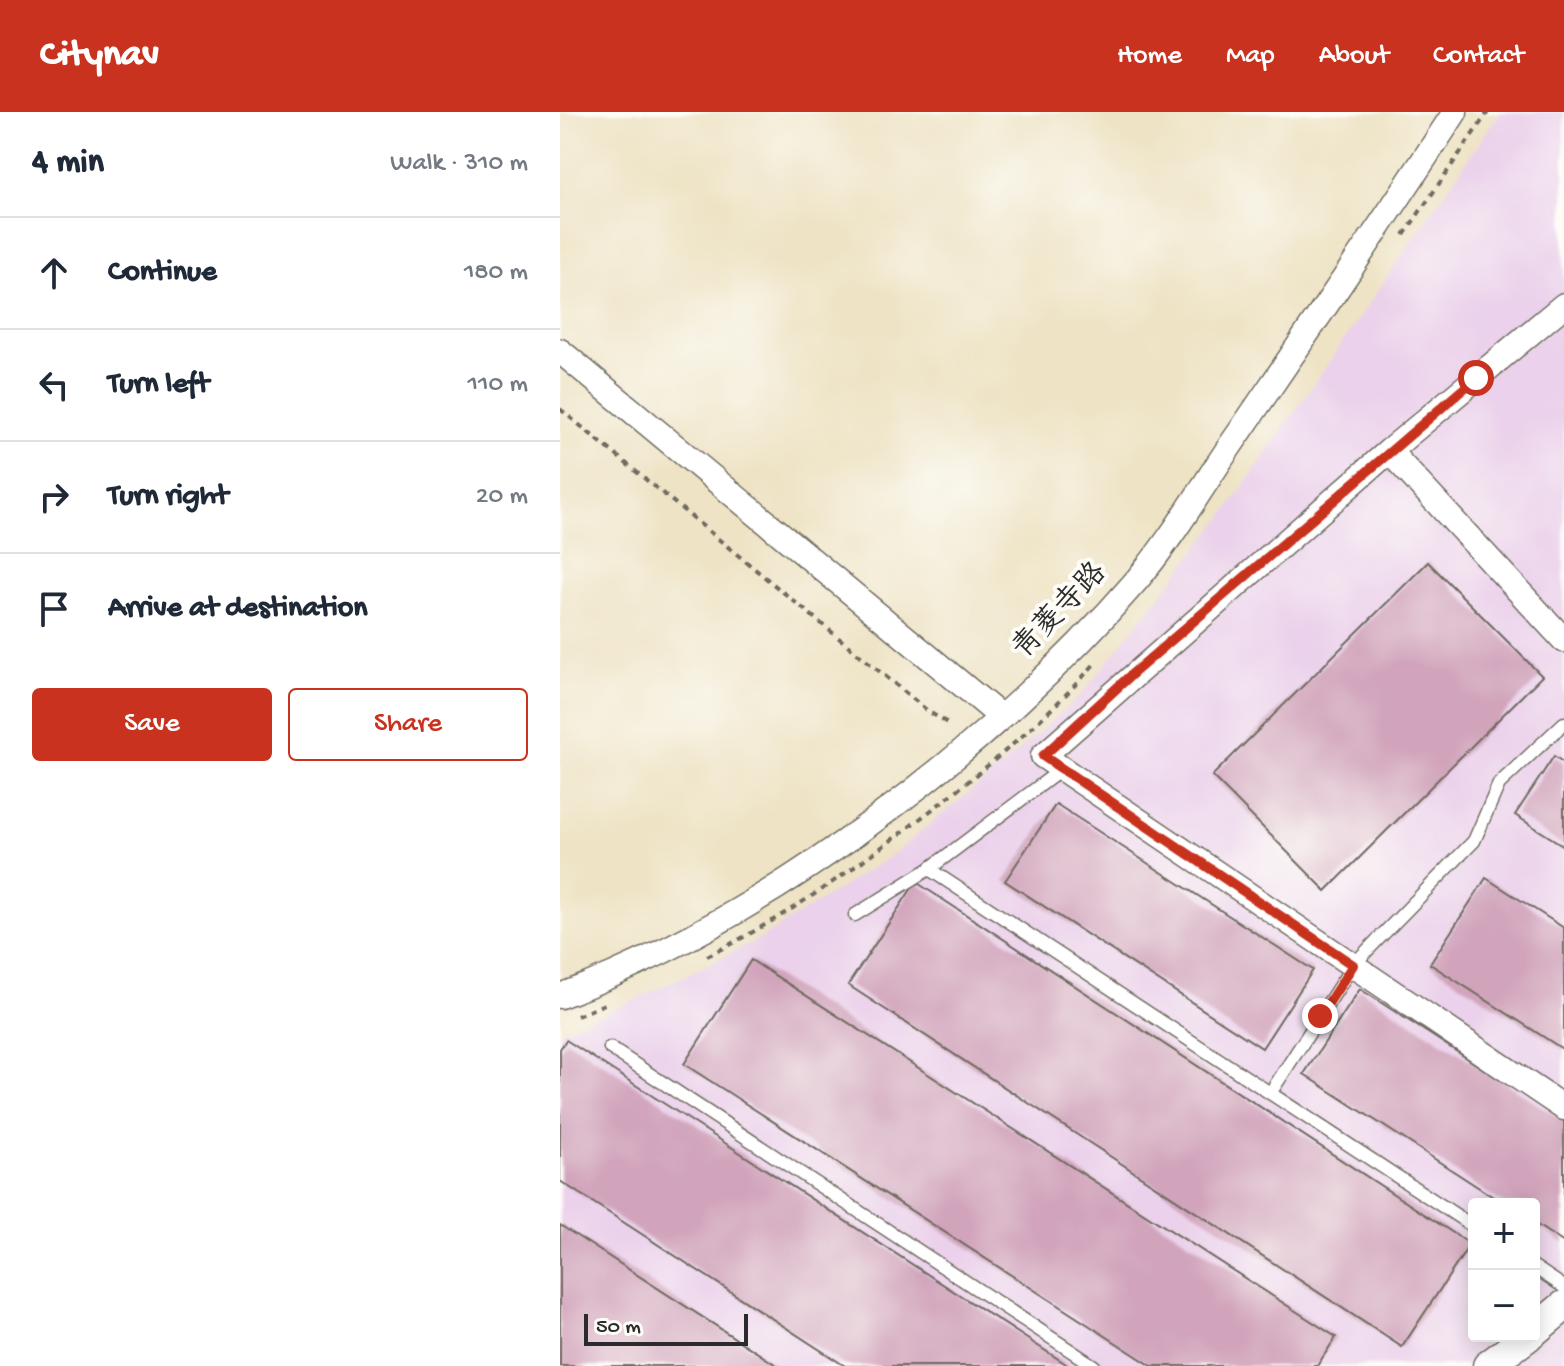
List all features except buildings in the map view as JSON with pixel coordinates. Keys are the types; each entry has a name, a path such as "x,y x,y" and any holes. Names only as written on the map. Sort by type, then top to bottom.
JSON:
{"street":[{"name":"青菱寺路","path":"560,996 674,944 798,873 873,820 1000,716 1059,663 1138,579 1381,226 1455,112"},
{"path":"1564,305 1389,451 1043,756 1564,1108"},
{"path":"560,351 1000,716"},
{"path":"1389,451 1564,640"},
{"path":"1540,1326 1564,1306"},
{"path":"1488,1366 1520,1342"}],"lane":[{"path":"1271,1092 1353,965 1474,841 1499,784 1564,723"},
{"path":"855,915 929,869 1062,769"},
{"path":"929,869 1468,1223"},
{"path":"610,1048 1094,1366"},
{"path":"1538,1270 1564,1287"}],"path":[{"path":"560,409 929,712 949,724"}],"shaded area":[{"path":"1500,112 1564,112 1564,1366 560,1366 560,1031 633,1001 763,937 892,855 992,774 1082,694 1224,515"}],"route":[{"path":"1320,1016 1353,965 1043,756 1131,675 1476,378"}]}
